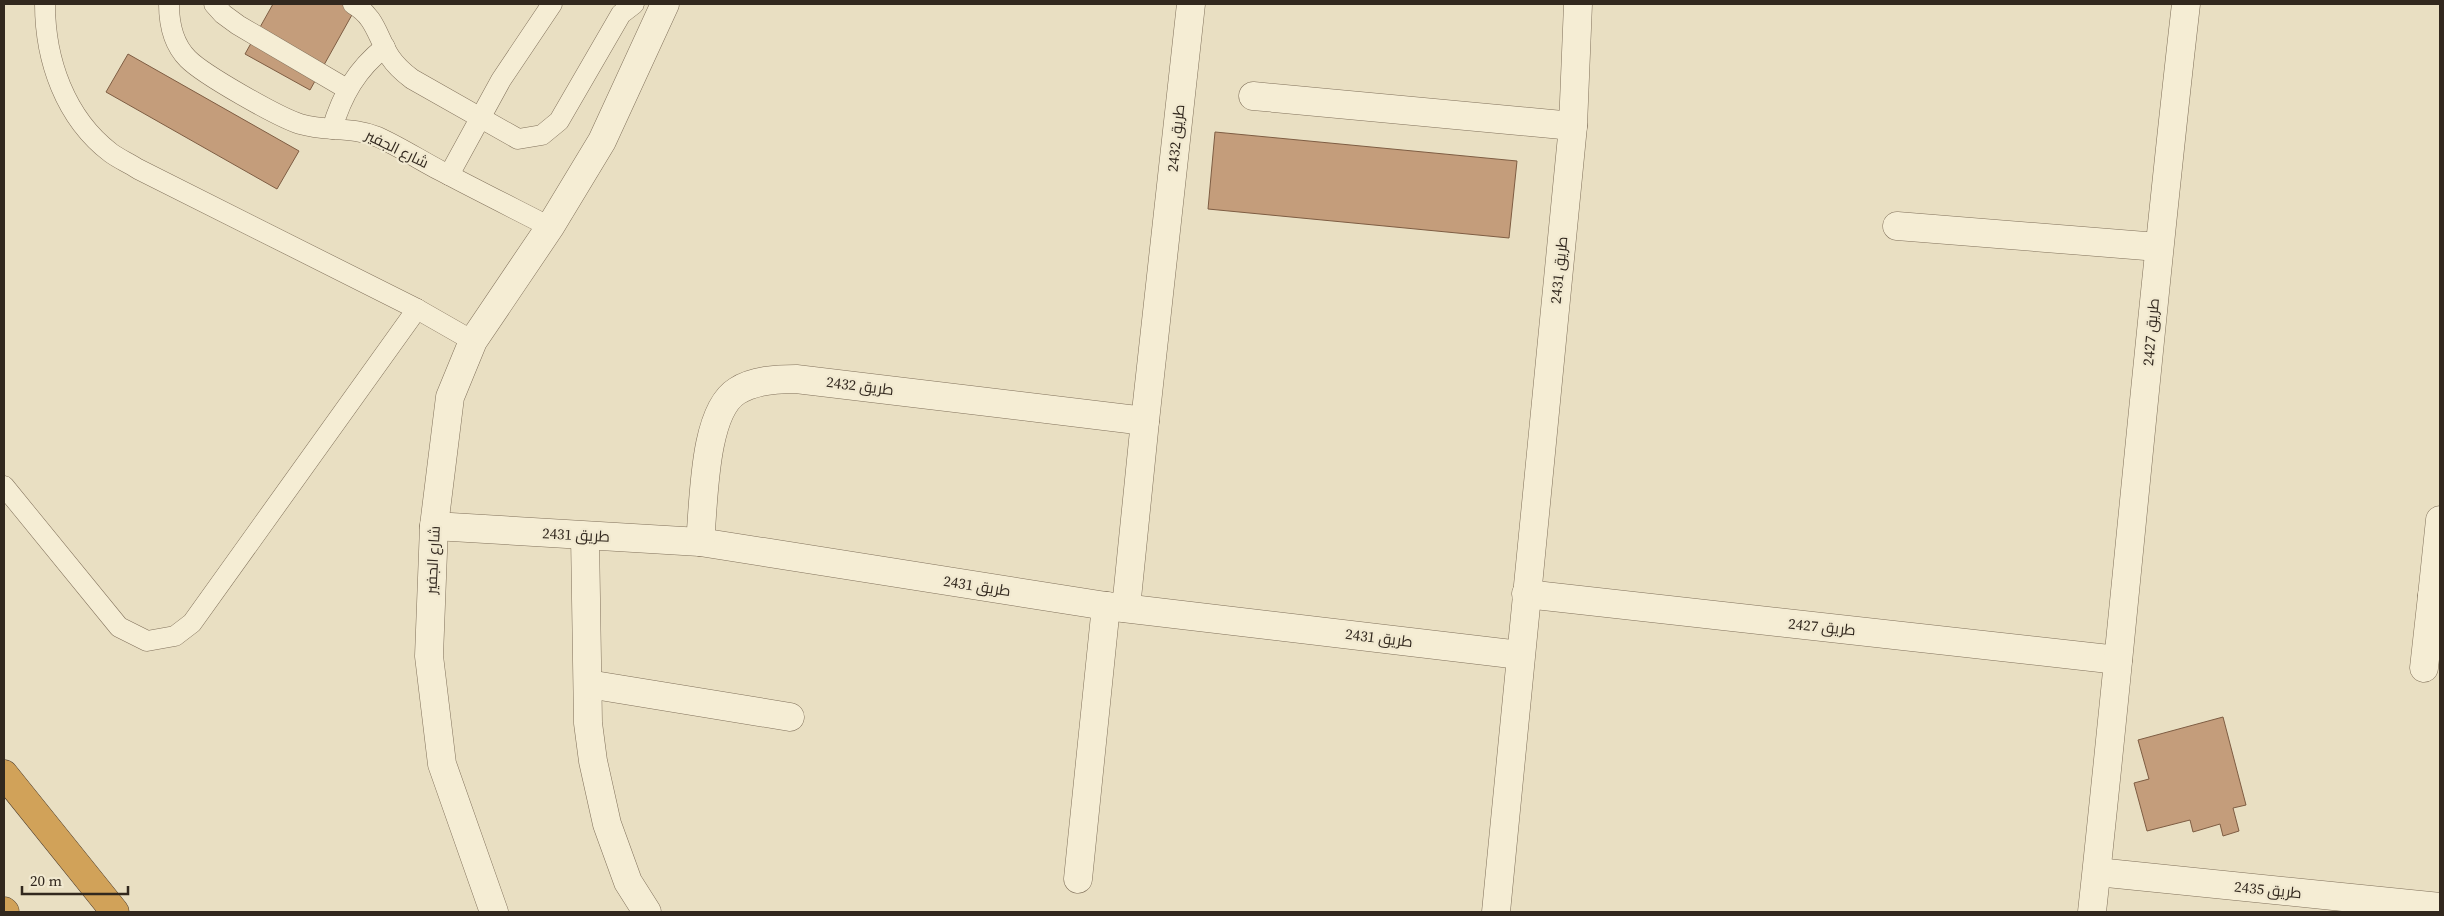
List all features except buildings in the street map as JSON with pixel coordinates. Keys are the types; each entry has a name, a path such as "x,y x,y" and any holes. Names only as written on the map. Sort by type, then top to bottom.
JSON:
{"highway":[{"path":"4,774 115,912"}],"street":[{"name":"شارع الجفير","path":"494,912 442,764 429,656 434,526 450,397 473,341 550,227 602,142 665,4"},
{"name":"طريق 2432","path":"1078,879 1144,421 1191,4"},
{"name":"طريق 2431","path":"1496,912 1573,126 1578,4"},
{"name":"طريق 2427","path":"2092,912 2145,404 2158,247 2186,4"},
{"path":"1253,96 1573,126"},
{"path":"1897,226 2158,247"},
{"name":"طريق 2432","path":"700,542 711,436 716,418 725,401 737,390 753,384 772,380 796,379 1144,421"},
{"path":"2424,668 2436,596 2440,520"},
{"name":"طريق 2431","path":"434,526 700,542 1116,607 1520,655"},
{"path":"585,536 588,723 593,761 608,824 628,882 647,912"},
{"name":"طريق 2427","path":"1526,594 2118,660"},
{"path":"588,684 790,717"},
{"name":"طريق 2435","path":"2097,872 2440,907"}],"lane":[{"path":"45,4 49,46 56,77 70,105 88,131 111,152 138,169 417,309 473,341"},
{"name":"شارع الجفير","path":"169,4 169,22 176,42 188,59 205,72 282,117 315,128 348,128 365,132 550,227"},
{"path":"214,4 223,14 238,25 347,89"},
{"path":"353,4 361,8 373,20 385,47 399,69 412,79 518,139 542,135 559,121 621,14 634,4"},
{"path":"449,175 501,80 552,4"},
{"path":"332,129 347,89 370,59 385,47"},
{"path":"4,486 119,627 147,641 176,636 192,623 417,309"}]}
